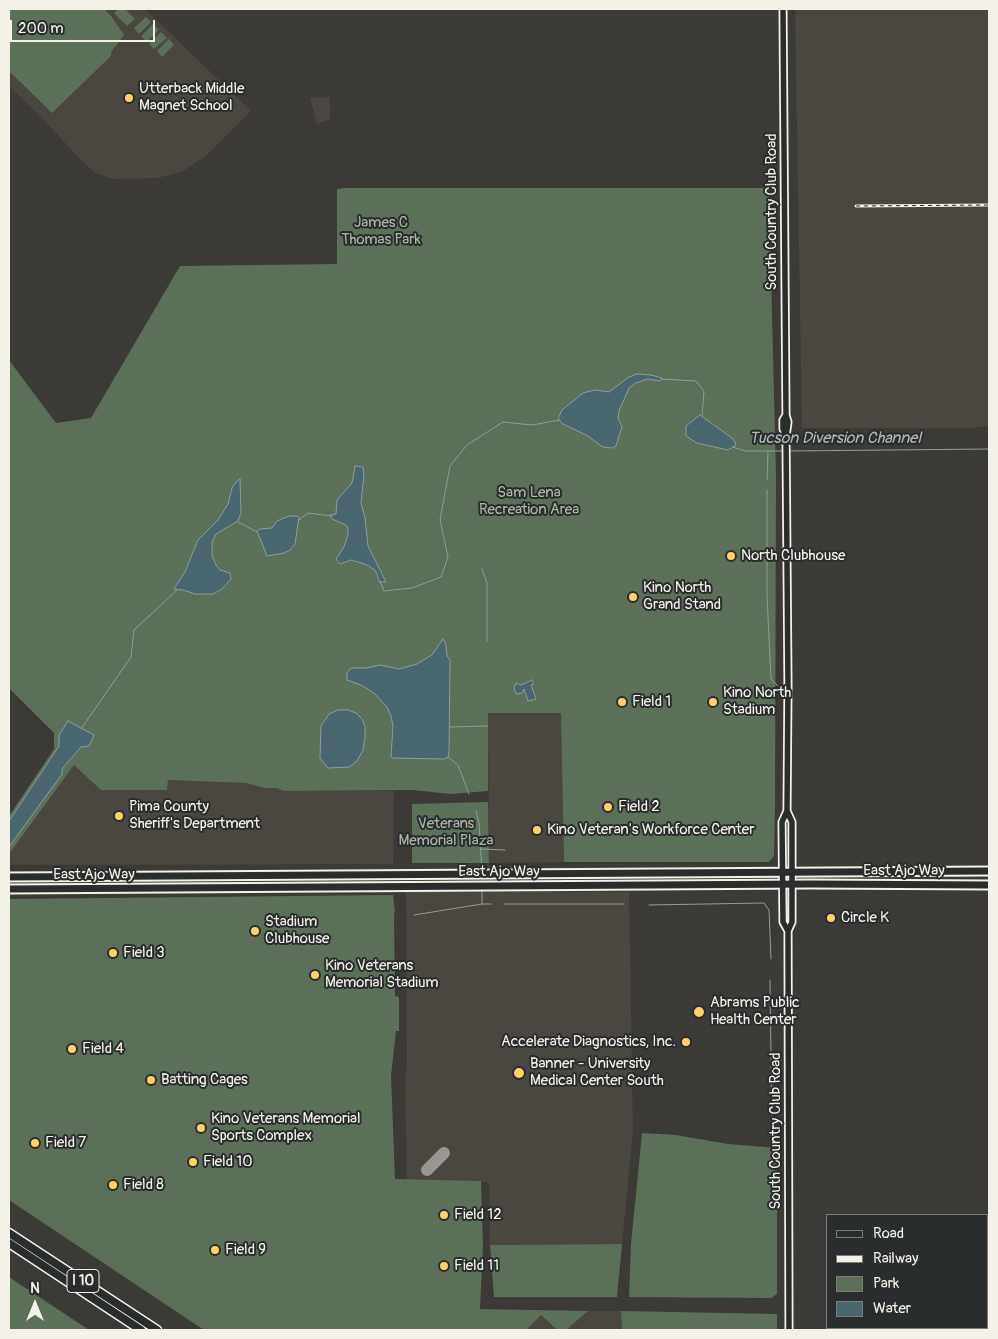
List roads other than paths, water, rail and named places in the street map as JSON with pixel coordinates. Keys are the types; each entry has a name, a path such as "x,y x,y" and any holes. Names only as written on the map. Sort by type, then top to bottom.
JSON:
{"highway":[{"name":"I 10","path":"9,1232 157,1330"},
{"name":"I 10","path":"9,1243 141,1330"}],"main road":[{"path":"920,871 920,885"},
{"name":"East Ajo Way","path":"9,877 989,872"},
{"path":"113,876 113,889"},
{"name":"East Ajo Way","path":"9,889 782,884 989,885"}],"street":[{"name":"South Country Club Road","path":"783,9 786,415 783,420 783,429 786,436 788,678 787,811 782,822 782,884 783,922 788,931"},
{"name":"South Country Club Road","path":"787,811 792,822 792,922 788,931 789,1330"}],"water":[{"path":"637,374 662,378 660,381 648,379 636,383 629,388 619,411 618,418 622,427 616,446 612,448 603,447 586,435 563,424 558,419 562,410 583,393 595,390 609,392 629,377"},
{"path":"700,415 732,438 736,445 728,450 697,443 686,436 686,426"},
{"path":"355,466 363,467 361,503 365,518 368,546 386,582 379,582 375,570 365,564 351,560 340,564 336,559 344,547 348,529 346,525 332,519 330,515 336,514 337,500 352,483"},
{"path":"240,479 241,513 238,521 216,534 212,542 212,556 216,565 220,570 230,573 231,579 222,589 213,594 195,594 174,589 185,572 198,540 218,520 228,504 232,488"},
{"path":"289,516 299,517 295,544 284,553 267,556 257,531 272,528 277,521"},
{"path":"443,639 446,645 447,656 450,660 448,757 444,759 393,758 391,757 393,726 387,707 374,693 361,685 347,680 347,673 351,668 367,668 380,665 399,669 417,664 432,655"},
{"path":"532,680 534,684 531,685 536,699 528,701 524,689 522,693 516,694 514,688 516,683 521,685"},
{"path":"338,710 348,710 356,713 362,719 365,726 363,750 357,761 349,767 328,768 320,758 321,726 329,714"},
{"path":"68,721 94,735 89,746 81,747 62,769 62,774 9,847 9,821 59,746 59,735"}],"waterway":[{"name":"Tucson Diversion Channel","path":"661,379 696,381 704,391 702,416"},
{"name":"Tucson Diversion Channel","path":"380,581 384,591 412,588 441,577 448,557 440,520 450,466 467,445 503,422 532,425 560,420"},
{"name":"Tucson Diversion Channel","path":"733,447 745,451 784,451"},
{"name":"Tucson Diversion Channel","path":"788,451 989,449"},
{"path":"767,480 768,451"},
{"path":"767,490 767,596 771,679 778,686"},
{"name":"Tucson Diversion Channel","path":"299,520 308,513 332,516"},
{"name":"Tucson Diversion Channel","path":"238,522 257,532"},
{"path":"482,569 487,583 487,641"},
{"name":"Tucson Diversion Channel","path":"81,729 131,657 134,630 177,590"},
{"path":"450,727 488,726"},
{"path":"448,757 458,765 469,794"},
{"path":"476,811 479,823 482,871"},
{"path":"481,849 505,850"},
{"path":"482,890 482,904"},
{"path":"649,905 764,903 769,910 771,959"},
{"path":"414,915 491,904"},
{"path":"504,904 624,904"},
{"path":"770,980 772,1130"},
{"path":"772,1144 773,1166 775,1170"}],"railway":[{"path":"856,206 989,205"}],"place":[{"name":"Utterback Middle Magnet School","path":"129,98"},
{"name":"North Clubhouse","path":"731,556"},
{"name":"Kino North Grand Stand","path":"633,597"},
{"name":"Field 1","path":"622,702"},
{"name":"Kino North Stadium","path":"713,702"},
{"name":"Field 2","path":"608,807"},
{"name":"Pima County Sheriff's Department","path":"119,816"},
{"name":"Kino Veteran's Workforce Center","path":"537,830"},
{"name":"Circle K","path":"831,918"},
{"name":"Stadium Clubhouse","path":"255,931"},
{"name":"Field 3","path":"113,953"},
{"name":"Kino Veterans Memorial Stadium","path":"315,975"},
{"name":"Abrams Public Health Center","path":"699,1012"},
{"name":"Accelerate Diagnostics, Inc.","path":"686,1042"},
{"name":"Field 4","path":"72,1049"},
{"name":"Banner - University Medical Center South","path":"519,1073"},
{"name":"Batting Cages","path":"151,1080"},
{"name":"Kino Veterans Memorial Sports Complex","path":"201,1128"},
{"name":"Field 7","path":"35,1143"},
{"name":"Field 10","path":"193,1162"},
{"name":"Field 8","path":"113,1185"},
{"name":"Field 12","path":"444,1215"},
{"name":"Field 9","path":"215,1250"},
{"name":"Field 11","path":"444,1266"}],"park label":[{"name":"James C Thomas Park","path":"381,232"},
{"name":"Sam Lena Recreation Area","path":"529,502"},
{"name":"Veterans Memorial Plaza","path":"446,832"}]}
